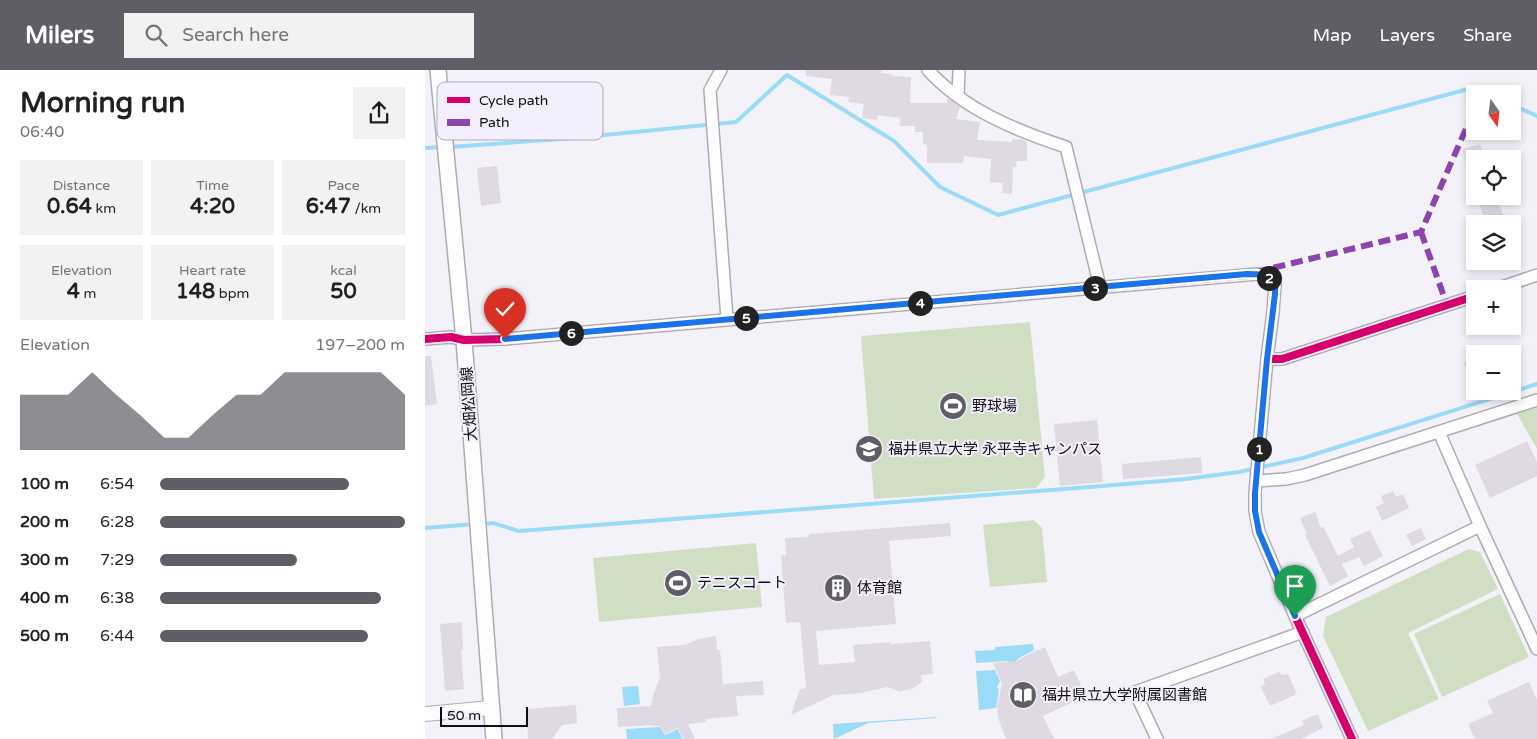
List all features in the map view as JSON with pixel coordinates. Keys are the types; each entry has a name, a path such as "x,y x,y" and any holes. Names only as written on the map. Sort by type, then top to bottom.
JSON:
{"main road":[{"name":"大畑松岡線","path":"444,140 464,340 494,739"}],"street":[{"path":"721,70 710,90 727,319"},
{"path":"928,70 939,82 974,108 1032,136 1066,147 1100,287"},
{"path":"958,96 959,70"},
{"path":"425,339 451,337 464,340 505,339 1257,274 1271,278 1275,284 1275,294 1267,359 1255,511 1259,532 1295,616 1352,739"},
{"path":"1521,280 1537,275"},
{"path":"1267,359 1282,359 1466,299"},
{"path":"1257,481 1286,479 1305,475 1537,400"},
{"path":"1439,432 1449,460 1537,648"},
{"path":"1295,616 1480,526"},
{"path":"1157,739 1135,692 1303,632"},
{"path":"425,714 491,708"}],"green space":[{"name":"野球場","path":"1030,322 1045,477 1036,488 874,499 861,336"},
{"path":"1537,405 1537,449 1516,412"},
{"path":"1034,520 1042,528 1047,582 990,587 983,525"},
{"name":"テニスコート","path":"756,543 762,607 599,622 593,558"},
{"path":"1469,549 1480,552 1498,589 1408,633 1439,699 1368,731 1323,636 1326,617"},
{"path":"1500,594 1529,657 1442,697 1414,634"}],"water":[{"path":"1033,644 1034,650 1019,658 1008,669 1008,661 976,663 975,651 995,650 995,647"},
{"path":"995,670 1000,681 997,688 999,689 996,708 979,710 976,671"},
{"path":"638,686 640,704 624,706 622,687"},
{"path":"936,717 868,723 834,739 833,724"},
{"path":"660,727 665,735 678,729 682,739 627,739 626,729"}],"building":[{"path":"806,70 882,70 881,73 892,74 891,76 911,77 910,103 947,103 947,99 960,107 956,119 980,122 977,140 1012,142 1012,139 1025,140 1027,142 1027,161 1017,161 1016,167 1013,167 1012,194 1002,193 1003,183 990,182 991,159 964,156 963,163 927,163 927,145 923,144 923,132 915,132 915,126 900,126 900,118 878,115 877,120 862,118 864,104 848,102 849,97 830,95 832,79 806,76"},
{"path":"1480,144 1482,150 1466,150 1466,162 1462,149"},
{"path":"497,166 501,203 481,206 477,168"},
{"path":"1480,205 1500,205 1503,215 1483,215"},
{"path":"425,356 431,356 437,404 425,406"},
{"path":"1097,420 1103,482 1060,486 1054,424"},
{"path":"1527,441 1537,462 1537,476 1490,498 1475,465"},
{"path":"1201,457 1202,473 1123,479 1122,464"},
{"path":"1393,491 1396,497 1403,494 1409,508 1382,521 1376,507 1384,503 1381,496"},
{"path":"1315,512 1321,528 1323,526 1338,556 1354,547 1350,539 1370,530 1383,556 1364,566 1359,557 1342,564 1348,576 1330,586 1305,535 1307,534 1300,518"},
{"path":"950,523 951,536 889,541 896,624 816,631 819,665 855,662 853,645 930,641 933,674 921,675 922,682 913,688 899,692 887,687 861,693 833,695 791,715 800,689 806,688 800,622 786,623 781,555 786,555 785,538 809,537 809,534"},
{"path":"1421,528 1426,539 1412,546 1406,535"},
{"path":"462,622 463,650 461,650 464,689 445,691 440,624"},
{"path":"716,636 717,650 720,650 723,684 763,681 764,695 736,696 738,716 706,719 706,722 688,724 695,739 683,739 678,728 665,734 660,726 618,727 617,708 651,706 660,678 657,647 684,645 699,639"},
{"name":"福井県立大学附属図書館","path":"1045,647 1058,677 1074,670 1086,696 1043,716 1054,739 1006,739 998,718 997,706 1002,684 993,663 1017,661"},
{"path":"1279,672 1282,675 1288,674 1297,694 1270,706 1261,687 1265,684 1263,679"},
{"path":"1529,682 1537,700 1537,739 1475,739 1468,724 1493,713 1487,701"},
{"path":"576,705 577,723 562,725 552,739 528,739 526,709"},
{"path":"1318,715 1323,728 1301,739 1271,739 1304,725 1302,721"}],"waterway":[{"path":"603,135 736,122 787,75 894,141 940,187 998,215 1466,90"},
{"path":"1521,109 1537,116"},
{"path":"450,147 546,140"},
{"path":"425,148 443,147"},
{"path":"482,524 493,523 519,531 1090,487 1186,479 1239,472 1303,458 1537,384"},
{"path":"425,528 475,524"}],"marked path":[{"path":"1256,272 1421,232 1466,129"},
{"path":"1421,232 1447,305"}],"cycle path":[{"path":"425,339 451,337 464,340 505,339 1257,274 1271,278 1275,284 1267,359"},
{"path":"1352,739 1295,616 1259,532 1255,511 1255,493 1267,359 1282,359 1466,299"}],"place":[{"name":"野球場","path":"953,406"},
{"name":"福井県立大学 永平寺キャンパス","path":"869,449"},
{"name":"テニスコート","path":"678,583"},
{"name":"体育館","path":"838,588"},
{"name":"福井県立大学附属図書館","path":"1023,695"}],"route":[{"path":"505,339 1247,274 1257,274 1271,278 1275,284 1275,294 1267,359 1255,511 1259,532 1295,616"}]}
